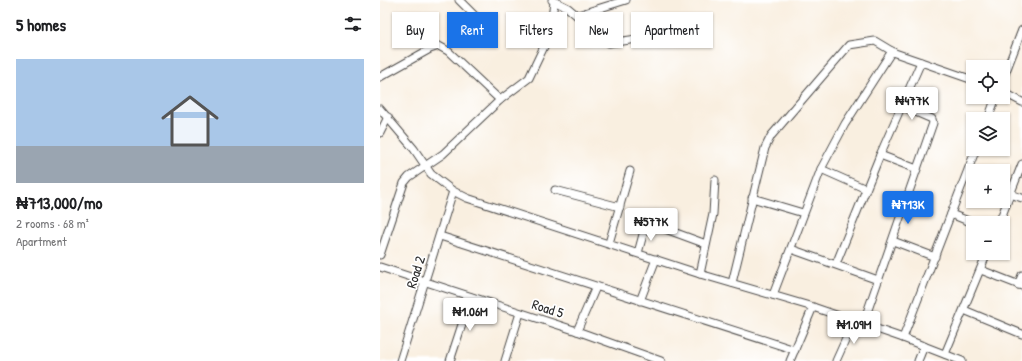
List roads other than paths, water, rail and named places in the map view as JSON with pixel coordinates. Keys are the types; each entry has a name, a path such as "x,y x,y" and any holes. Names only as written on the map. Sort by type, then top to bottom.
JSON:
{"street":[{"path":"459,0 471,12"},
{"path":"590,12 626,0"},
{"path":"380,255 404,183 409,177 443,154 500,100 529,78 550,34 553,1 562,4 575,14"},
{"path":"1010,61 1022,30"},
{"path":"732,283 765,148 772,136 846,47 852,43 875,41 892,51 966,78"},
{"path":"380,77 430,48 439,46 448,51 500,100"},
{"path":"773,295 821,169 845,124 892,51"},
{"path":"836,264 880,155 921,62"},
{"path":"1010,96 1022,102"},
{"path":"863,324 934,121 902,106"},
{"path":"380,109 388,117 431,174 453,191 467,198 609,243 700,274 813,307 903,338 962,361"},
{"path":"380,133 388,117"},
{"path":"880,155 917,169"},
{"path":"903,338 973,156"},
{"path":"1022,164 1010,194 1022,198"},
{"path":"821,169 866,190"},
{"path":"609,243 630,171"},
{"path":"700,274 713,214 715,180"},
{"path":"555,190 620,207"},
{"name":"Road 2","path":"400,361 453,191"},
{"path":"752,198 803,213"},
{"path":"951,214 966,220"},
{"path":"638,253 645,227 649,223 706,244"},
{"path":"440,236 795,350"},
{"path":"893,241 935,256"},
{"path":"791,249 878,280"},
{"path":"640,301 656,259"},
{"path":"946,354 985,260"},
{"name":"Road 5","path":"380,267 577,331 661,361"},
{"path":"981,270 1020,285 1022,275"},
{"path":"577,331 596,287"},
{"path":"450,361 471,297"},
{"path":"790,361 813,307"},
{"path":"964,310 1022,334"},
{"path":"505,361 520,313"},
{"path":"836,361 854,321"},
{"path":"918,361 924,346"}]}
